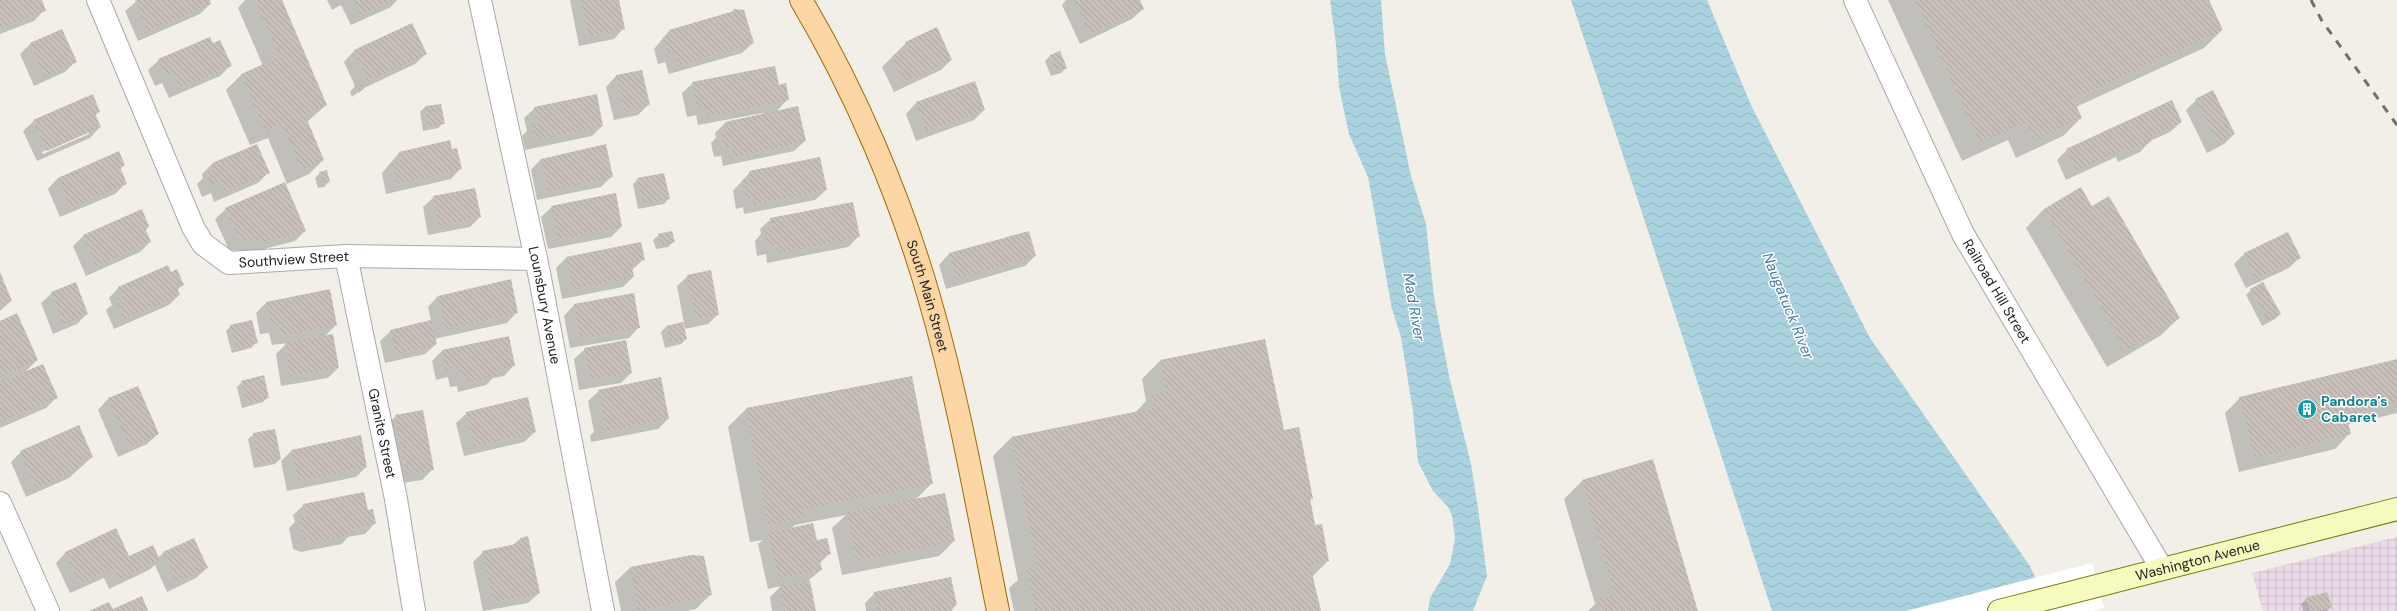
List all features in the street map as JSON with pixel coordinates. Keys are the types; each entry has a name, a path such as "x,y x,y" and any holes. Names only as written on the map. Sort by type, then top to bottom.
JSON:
{"main road":[{"name":"South Main Street","path":"801,0 857,107 902,215 918,262 946,360 998,611"},
{"name":"Washington Avenue","path":"1999,611 2397,509"}],"street":[{"name":"Southview Street","path":"98,0 193,227 203,244 229,263 346,256 536,259"},
{"name":"Lounsbury Avenue","path":"480,0 536,259 602,611"},
{"name":"Railroad Hill Street","path":"1855,0 1963,234 2162,569"},
{"name":"Granite Street","path":"346,256 396,499 414,611"},
{"path":"0,503 48,611"}],"shaded area":[{"path":"2397,537 2397,611 2263,611 2252,573"}],"water":[{"name":"Mad River","path":"1330,0 1381,0 1385,54 1411,176 1426,224 1434,297 1449,376 1471,464 1478,508 1487,576 1473,611 1428,611 1430,598 1450,564 1455,538 1452,516 1448,507 1433,491 1418,462 1413,412 1401,337 1392,309 1368,177 1349,134 1339,87 1336,44"},
{"name":"Naugatuck River","path":"1571,0 1707,0 1751,105 1870,338 2030,566 2050,611 1772,611"}],"pier":[{"path":"2092,563 2104,608 2092,611 1906,611"}],"building":[{"path":"0,0 42,0 46,11 0,28"},
{"path":"135,0 210,0 211,4 148,31"},
{"path":"255,0 282,0 327,105 305,115 324,160 302,170 282,124 265,131 241,74 280,57"},
{"path":"354,0 395,0 361,16"},
{"path":"582,0 619,0 625,29 589,36"},
{"path":"1074,0 1140,0 1144,9 1090,34"},
{"path":"1915,0 2209,0 2223,30 2073,99 2082,118 2034,140 2026,122 1980,143"},
{"path":"733,9 744,10 754,43 679,65 675,52 668,54 663,37 670,36 669,30 734,11"},
{"path":"412,23 427,54 368,81 354,50"},
{"path":"937,27 952,60 904,82 892,56 908,48 905,42"},
{"path":"62,29 77,62 45,77 30,43"},
{"path":"210,37 213,43 220,40 232,66 180,88 173,73 165,76 158,59"},
{"path":"1060,51 1067,68 1056,72 1050,55"},
{"path":"775,66 779,85 786,83 789,100 708,116 706,106 697,107 692,82"},
{"path":"642,70 650,105 624,110 616,75"},
{"path":"975,81 985,110 926,131 916,102"},
{"path":"363,82 364,89 358,93 354,86"},
{"path":"2213,90 2235,134 2218,143 2195,99"},
{"path":"93,94 100,112 95,114 101,127 47,151 33,120"},
{"path":"597,94 603,126 535,140 532,125 537,124 534,107"},
{"path":"2172,100 2182,122 2149,137 2151,142 2128,153 2126,148 2076,171 2066,149"},
{"path":"441,104 445,124 428,126 425,106"},
{"path":"798,106 806,141 733,157 731,146 724,148 721,132 727,131 725,122"},
{"path":"450,140 452,149 457,148 462,169 397,184 392,162 400,160 399,152"},
{"path":"257,144 270,173 225,192 221,183 212,187 206,173 214,169 212,163"},
{"path":"606,144 613,177 548,191 541,159"},
{"path":"119,151 125,165 120,167 127,184 70,208 58,178"},
{"path":"820,157 827,190 754,204 753,198 746,199 742,180 751,179 749,171"},
{"path":"327,170 330,182 323,184 319,172"},
{"path":"664,173 670,199 643,204 637,178"},
{"path":"285,182 306,231 267,241 240,240 225,208"},
{"path":"2081,187 2092,206 2109,196 2180,318 2126,350 2044,209"},
{"path":"475,188 481,217 439,226 433,196"},
{"path":"616,193 622,227 558,239 551,206"},
{"path":"853,202 860,237 777,253 776,245 767,246 764,229 772,228 770,218"},
{"path":"142,209 149,226 146,230 151,242 96,266 83,235"},
{"path":"672,231 675,242 660,245 658,234"},
{"path":"1029,231 1036,256 956,279 949,253"},
{"path":"2288,232 2301,258 2256,279 2244,253"},
{"path":"641,242 645,260 631,262 634,277 572,289 566,257"},
{"path":"168,265 171,272 177,269 184,285 177,288 180,295 124,319 116,299 123,296 118,287"},
{"path":"711,270 719,315 696,319 687,275"},
{"path":"0,272 12,301 0,306"},
{"path":"511,279 518,313 445,329 438,296"},
{"path":"76,282 88,314 63,324 51,292"},
{"path":"2263,282 2281,314 2268,321 2250,289"},
{"path":"330,289 337,325 282,336 279,323 271,325 266,302"},
{"path":"634,293 640,328 580,338 574,304"},
{"path":"17,313 38,360 2,376 0,371 0,321"},
{"path":"252,320 258,343 237,349 230,325"},
{"path":"431,320 437,344 396,354 390,330"},
{"path":"683,322 687,339 670,343 666,326"},
{"path":"333,334 339,368 291,376 285,343"},
{"path":"509,336 515,366 497,370 498,375 468,382 467,376 461,377 458,367 446,370 442,350"},
{"path":"1265,339 1284,430 1299,427 1313,499 1310,499 1315,525 1322,524 1329,561 1310,565 1321,611 1035,611 1027,569 1037,567 1011,437 1154,408 1151,395 1166,392 1160,360"},
{"path":"626,340 632,373 590,380 584,348"},
{"name":"Pandora's Cabaret","path":"2397,359 2397,402 2346,415 2351,434 2254,458 2239,397"},
{"path":"43,364 58,398 0,422 0,382"},
{"path":"264,375 269,398 247,403 241,381"},
{"path":"912,376 933,484 802,509 804,518 768,525 746,408"},
{"path":"661,377 669,419 601,432 600,425 605,424 598,390"},
{"path":"138,386 159,434 129,447 108,398"},
{"path":"528,397 536,432 474,446 466,412"},
{"path":"423,410 434,470 406,475 395,415"},
{"path":"79,425 93,457 78,464 80,468 36,488 20,451"},
{"path":"275,429 281,459 259,464 253,433"},
{"path":"361,435 367,467 298,481 291,450"},
{"path":"1653,459 1698,611 1601,611 1598,600 1615,595 1582,480"},
{"path":"364,492 368,510 373,509 376,524 352,528 353,534 311,542 303,539 299,517 306,515 303,504"},
{"path":"945,493 955,541 856,561 847,512"},
{"path":"813,523 817,540 827,538 831,554 819,556 822,570 778,579 768,533"},
{"path":"116,528 129,556 153,545 160,560 119,579 114,568 80,584 65,552"},
{"path":"528,536 540,593 493,603 482,551 521,543 520,538"},
{"path":"194,538 208,568 177,582 163,552"},
{"path":"692,555 704,556 712,595 638,611 630,567"},
{"path":"951,577 957,605 951,606 952,611 878,611 874,592"},
{"path":"810,581 816,611 784,611 780,586"},
{"path":"2327,592 2332,607 2321,611 2310,611 2305,598"},
{"path":"142,596 148,611 89,611 109,602 113,609"}],"railway":[{"path":"2311,0 2322,21 2397,125"}],"place":[{"name":"Pandora's Cabaret","path":"2307,409"}]}
